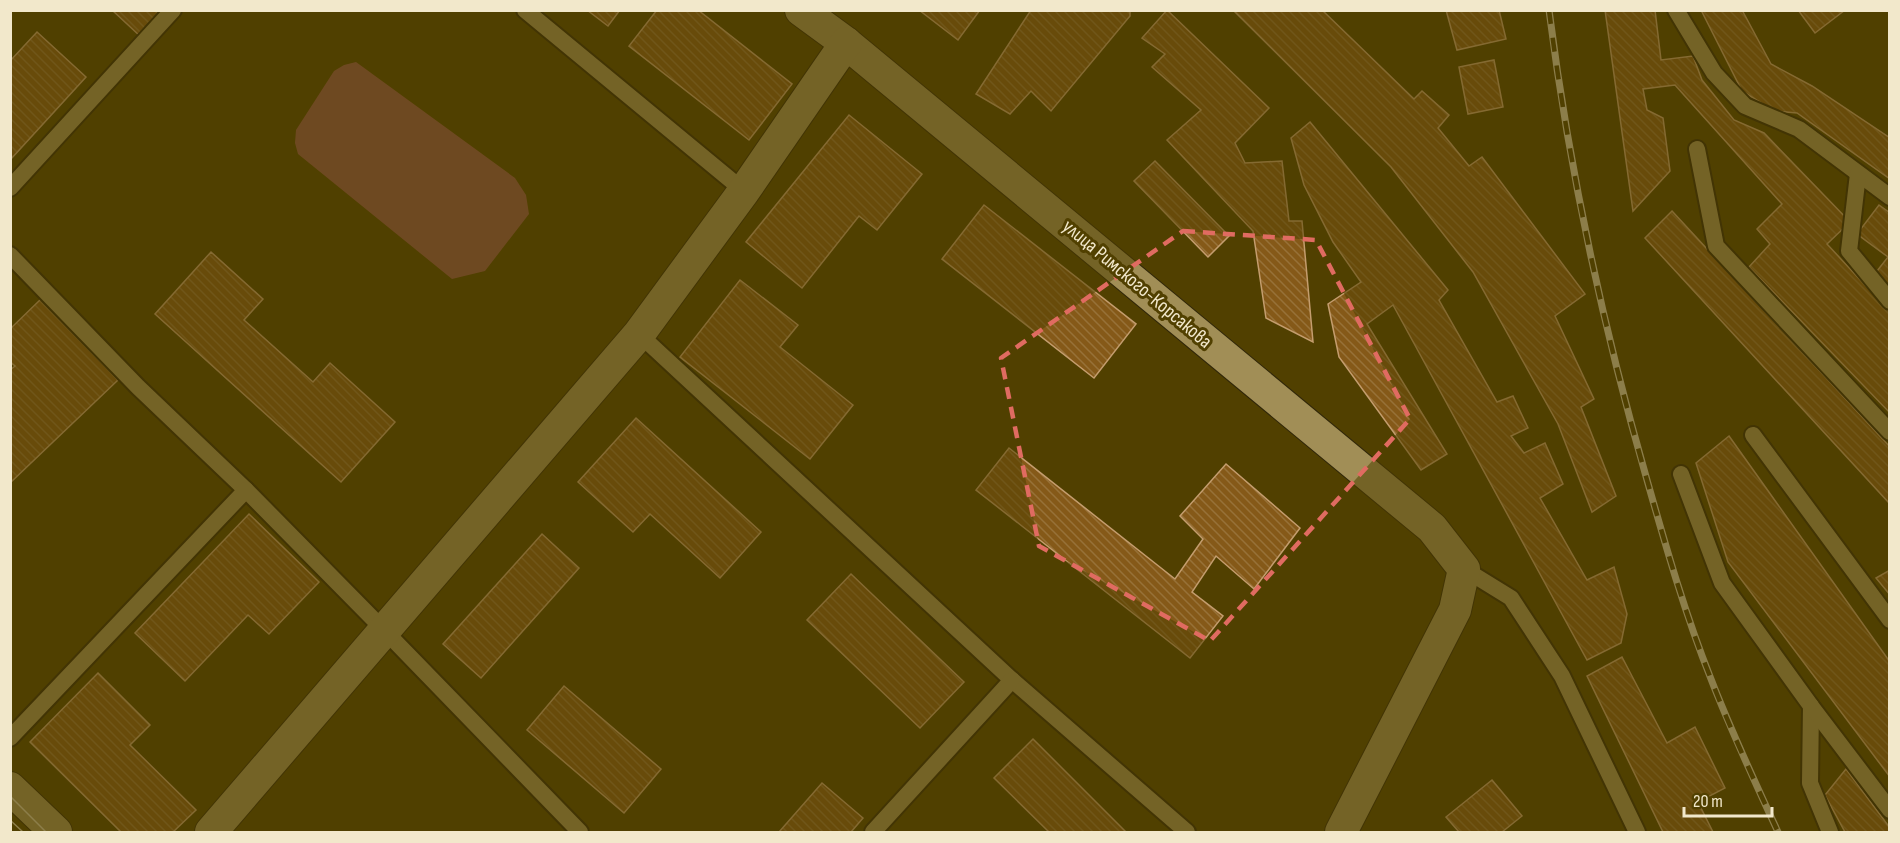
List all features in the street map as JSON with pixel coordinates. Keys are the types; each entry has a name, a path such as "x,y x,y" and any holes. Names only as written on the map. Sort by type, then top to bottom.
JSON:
{"street":[{"name":"улица Римского-Корсакова","path":"801,10 846,43 1432,528 1464,569"},
{"path":"216,830 384,630 639,334 744,191 846,43"},
{"path":"1341,832 1455,610 1464,569"},
{"path":"10,788 56,832"}],"lane":[{"path":"10,188 173,10"},
{"path":"525,10 744,191"},
{"path":"1676,10 1714,73 1745,106 1800,129 1890,197"},
{"path":"1697,149 1716,246 1890,432"},
{"path":"1858,174 1849,251 1890,301"},
{"path":"10,255 138,387 246,490 580,832"},
{"path":"639,334 1012,680 1187,832"},
{"path":"1753,435 1890,620"},
{"path":"1681,474 1722,583 1811,706 1887,802"},
{"path":"10,738 246,490"},
{"path":"1464,569 1511,598 1563,676 1636,832"},
{"path":"873,832 1012,680"},
{"path":"1811,706 1810,783 1830,832"}],"highlighted area":[{"path":"1183,231 1316,240 1410,419 1210,641 1039,546 1001,358"}],"shaded area":[{"path":"356,62 515,178 526,195 529,214 485,271 452,279 298,154 295,143 296,130 334,71"}],"building":[{"path":"112,10 164,10 141,37"},
{"path":"587,10 620,10 608,26"},
{"path":"657,10 698,10 792,84 749,140 629,46"},
{"path":"919,10 980,10 958,40"},
{"path":"1031,10 1130,10 1130,16 1051,111 1031,91 1010,114 976,94"},
{"path":"1167,10 1269,108 1235,143 1245,163 1282,161 1289,221 1302,221 1313,342 1266,318 1253,231 1167,140 1201,110 1152,67 1165,54 1142,38"},
{"path":"1233,10 1322,10 1414,99 1422,91 1449,115 1438,128 1469,166 1482,157 1585,294 1555,316 1594,399 1581,407 1616,496 1592,512 1558,424 1473,272 1391,167"},
{"path":"1446,10 1499,10 1506,39 1457,50"},
{"path":"1605,10 1655,10 1661,60 1693,56 1702,80 1734,120 1764,133 1850,222 1827,244 1890,312 1890,413 1749,267 1770,244 1757,229 1782,204 1675,85 1643,89 1647,110 1663,118 1670,171 1633,211"},
{"path":"1701,10 1742,10 1771,64 1812,86 1890,138 1890,179 1797,113 1774,111 1742,91"},
{"path":"1798,10 1845,10 1815,33"},
{"path":"37,32 86,77 10,160 10,61"},
{"path":"1494,60 1503,107 1468,114 1459,67"},
{"path":"849,115 922,174 877,230 859,216 802,288 746,242"},
{"path":"1310,122 1448,290 1439,300 1497,402 1513,396 1528,428 1511,436 1524,453 1545,443 1563,484 1540,498 1587,580 1614,567 1627,614 1621,643 1587,660 1393,305 1367,324 1447,454 1421,470 1339,357 1328,304 1361,282 1333,242 1304,185 1291,138"},
{"path":"1155,161 1229,236 1208,257 1134,181"},
{"path":"984,205 1136,324 1094,378 942,259"},
{"path":"1879,205 1890,213 1890,288 1874,275 1888,257 1857,234"},
{"path":"1672,211 1890,447 1890,504 1645,238"},
{"path":"211,252 263,299 244,320 313,382 330,363 395,422 341,482 155,314"},
{"path":"740,280 798,325 780,347 853,405 810,459 680,357"},
{"path":"41,299 118,380 10,483 10,370 15,366 10,362 10,329"},
{"path":"636,418 761,532 720,578 650,514 633,532 578,482"},
{"path":"1729,436 1890,662 1890,777 1728,562 1696,463"},
{"path":"1009,448 1175,579 1203,539 1180,516 1226,464 1300,528 1254,589 1216,556 1192,592 1223,616 1190,658 976,490"},
{"path":"249,514 319,582 269,634 248,615 185,681 135,633"},
{"path":"542,534 579,568 481,678 443,644"},
{"path":"1890,570 1890,595 1876,578"},
{"path":"851,574 964,682 920,728 807,620"},
{"path":"1622,657 1667,743 1695,727 1725,788 1698,802 1713,832 1663,832 1587,676"},
{"path":"98,673 150,725 130,745 196,810 173,832 121,832 30,742"},
{"path":"564,686 661,769 624,813 527,730"},
{"path":"1033,739 1126,832 1049,832 994,778"},
{"path":"1846,769 1890,828 1890,832 1845,832 1825,795"},
{"path":"1492,780 1522,816 1502,832 1459,832 1446,817"},
{"path":"822,783 863,818 851,832 779,832"}],"tram line":[{"path":"10,796 46,832"},
{"path":"10,820 23,832"}],"railway":[{"path":"1549,10 1557,70 1589,247 1616,364 1647,480 1676,580 1702,655 1735,737 1778,832"}]}
